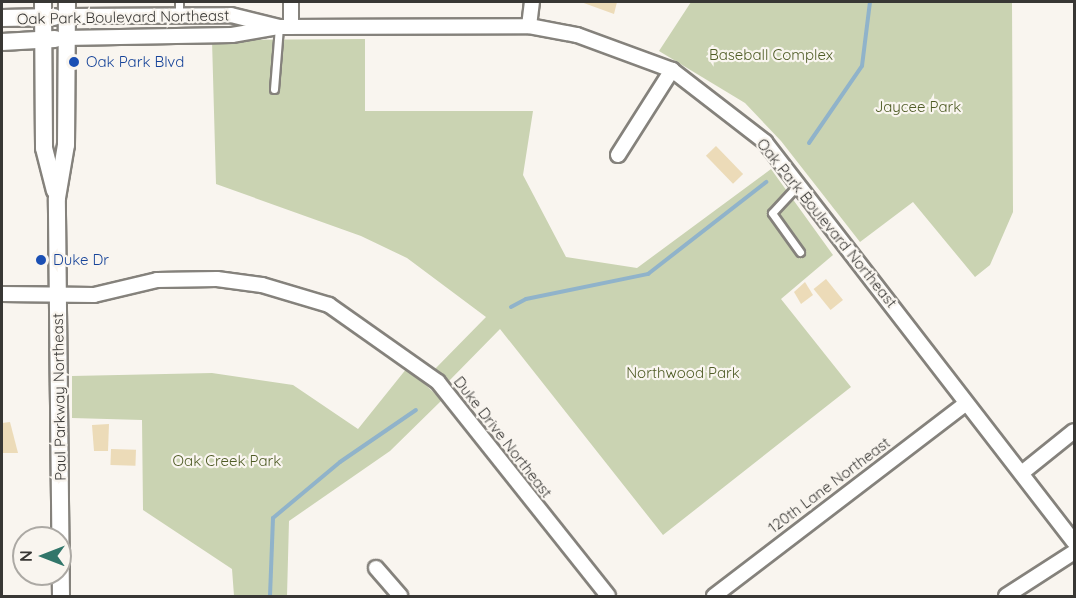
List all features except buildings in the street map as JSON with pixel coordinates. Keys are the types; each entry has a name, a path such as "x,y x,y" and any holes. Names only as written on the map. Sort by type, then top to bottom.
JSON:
{"street":[{"path":"285,27 291,2"},
{"path":"529,26 532,2"},
{"name":"Oak Park Boulevard Northeast","path":"2,18 44,9 179,8 231,15 285,27"},
{"name":"Paul Parkway Northeast","path":"44,9 44,148 57,198"},
{"name":"Paul Parkway Northeast","path":"61,597 57,198 66,145 64,38 67,9"},
{"name":"Oak Park Boulevard Northeast","path":"2,42 64,38 232,35 285,27 529,26 577,35 672,70 765,142 870,273 966,403 1023,472 1074,542"},
{"path":"618,155 672,70"},
{"name":"Duke Drive Northeast","path":"2,294 58,297 94,295 157,280 217,279 262,285 329,305 438,382 608,597"},
{"name":"120th Lane Northeast","path":"714,597 966,403"},
{"path":"1023,472 1074,431"},
{"path":"1006,597 1074,552"},
{"path":"376,568 400,597"}],"lane":[{"path":"274,89 285,27"},
{"path":"798,185 772,213 800,252"}],"green space":[{"name":"Jaycee Park","path":"691,2 1012,2 1013,212 990,265 975,277 913,202 860,242 781,141 745,103 659,51"},
{"name":"Northwood Park","path":"365,39 365,111 533,111 523,175 566,257 637,268 771,169 833,255 781,299 851,387 663,535 500,329 447,383 434,370 486,317 407,258 361,236 216,184 212,40"},
{"name":"Oak Creek Park","path":"407,368 442,400 390,451 289,521 287,596 234,596 232,569 143,510 142,420 72,418 72,376 212,373 293,385 358,429"}],"waterway":[{"path":"809,143 862,66 870,2"},
{"path":"511,307 526,299 648,274 766,182"},
{"path":"270,596 273,518 340,462 416,410"}],"place":[{"name":"Oak Park Blvd","path":"74,62"},
{"name":"Duke Dr","path":"41,260"}],"park label":[{"name":"Baseball Complex","path":"771,55"}]}
